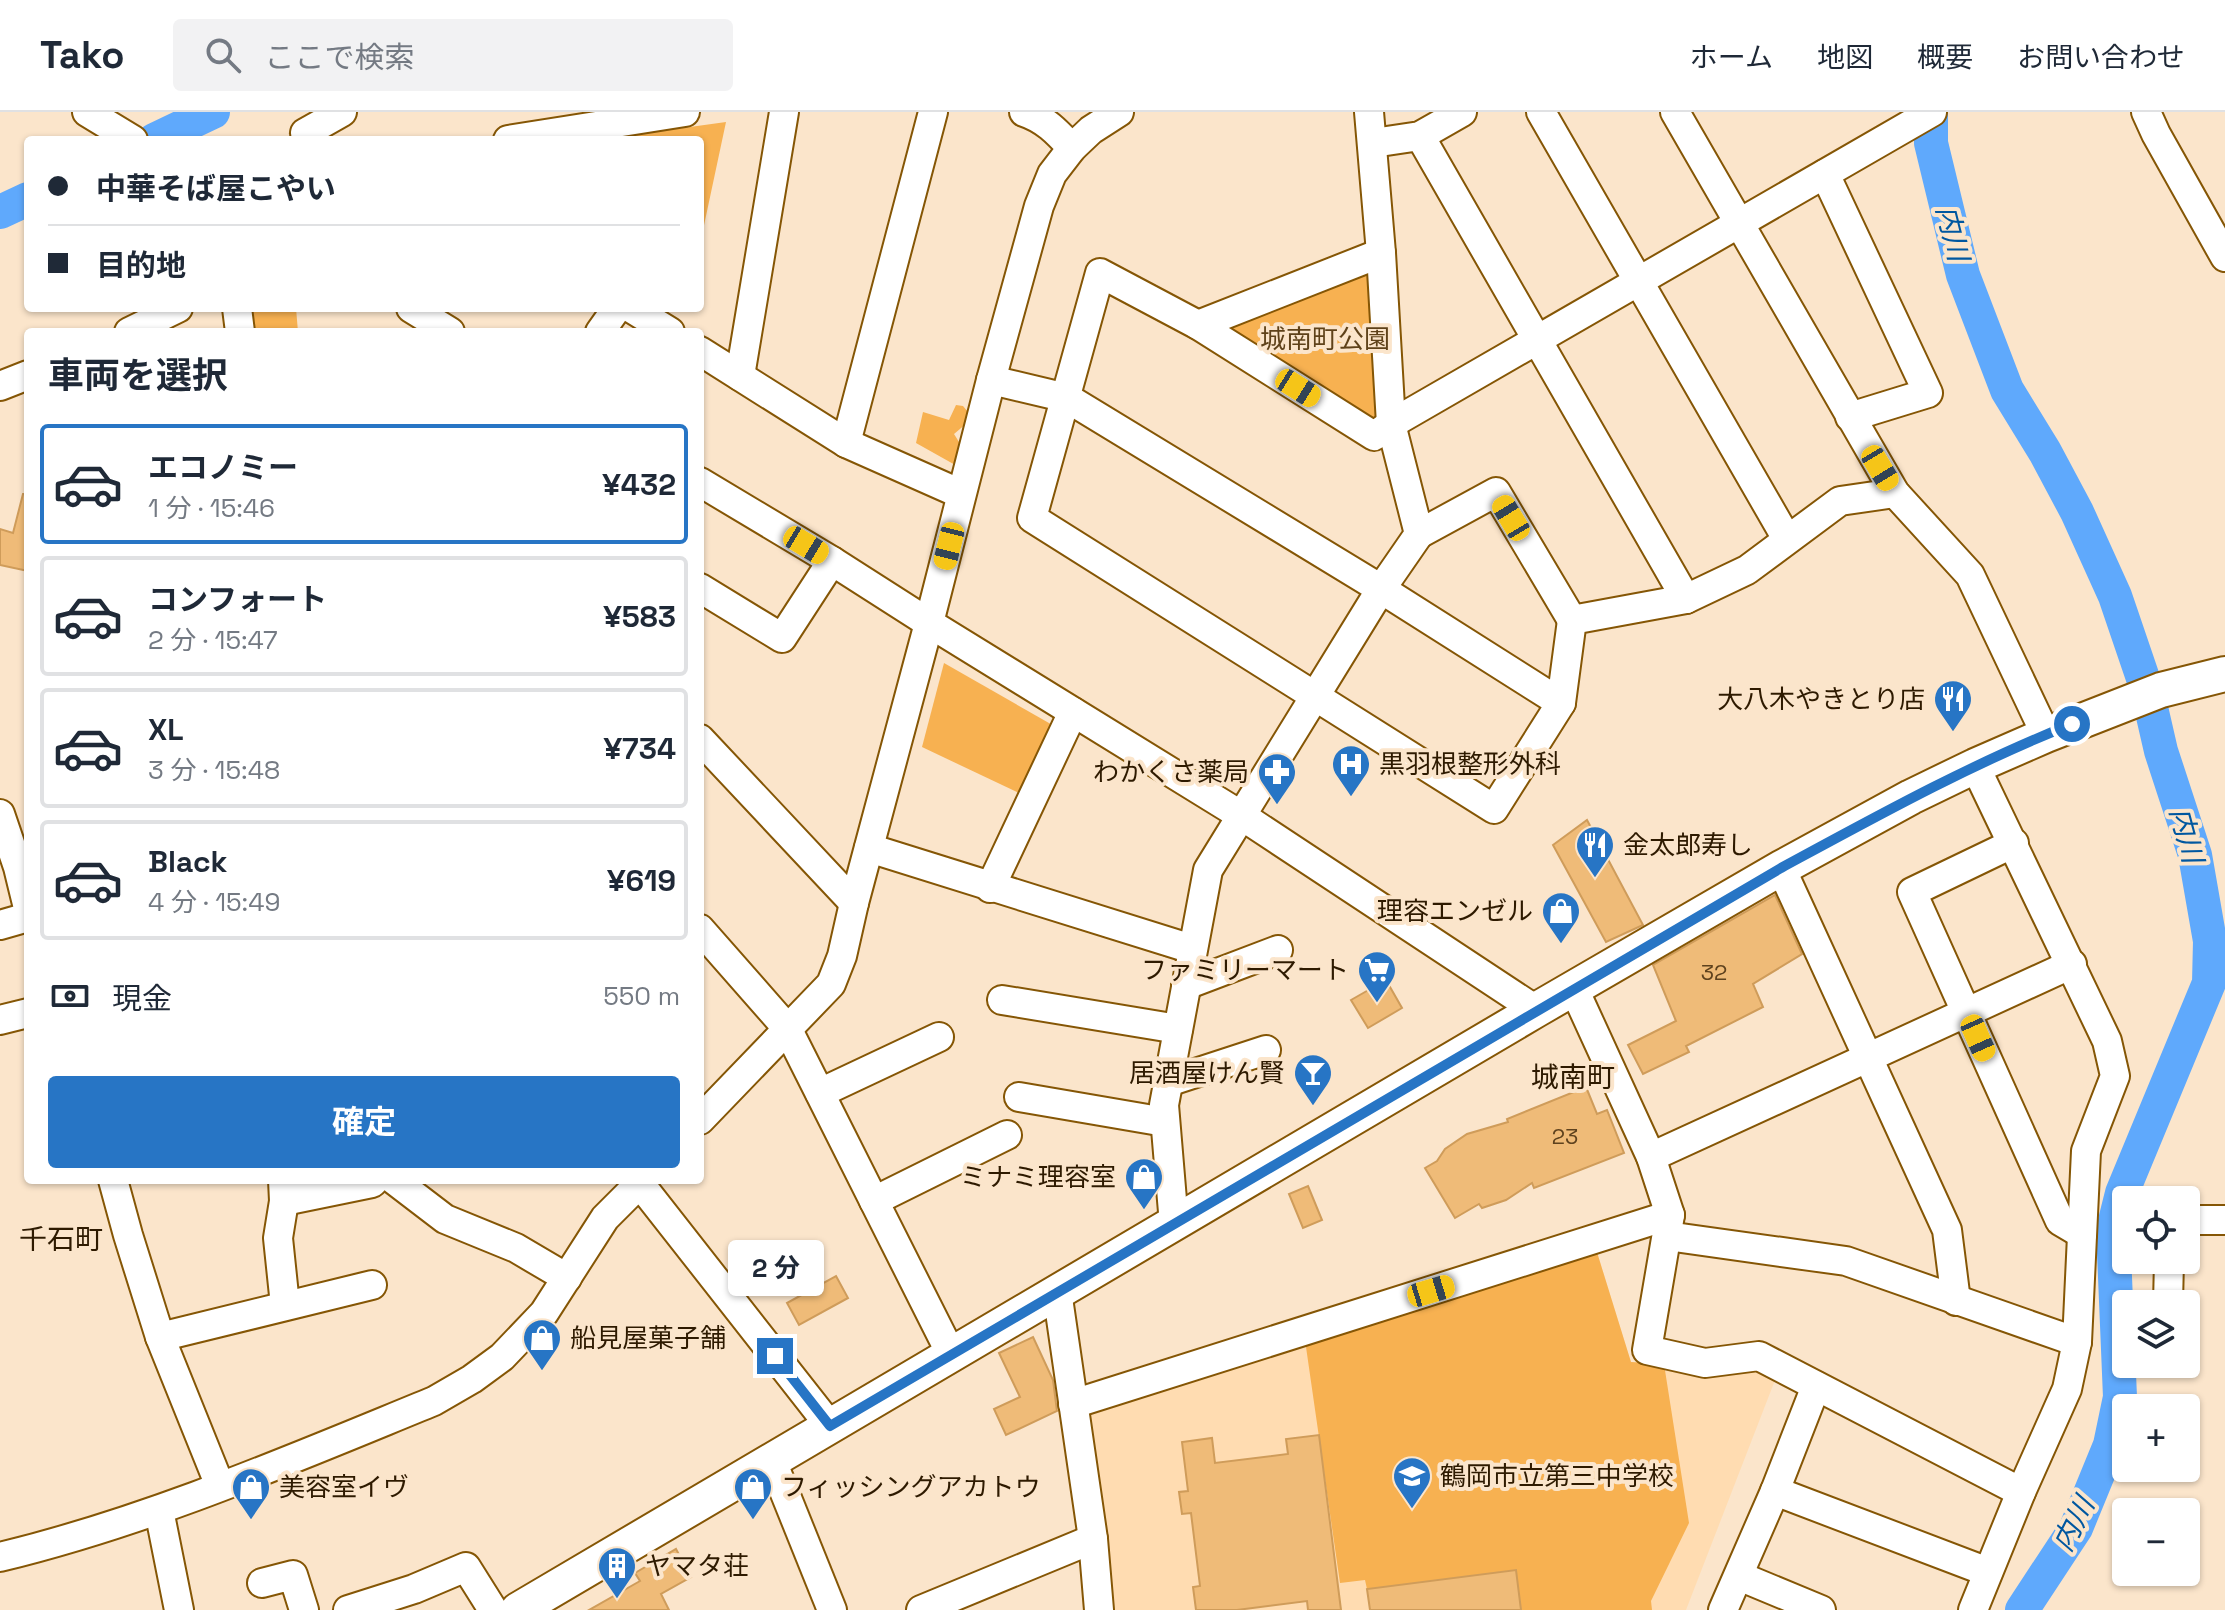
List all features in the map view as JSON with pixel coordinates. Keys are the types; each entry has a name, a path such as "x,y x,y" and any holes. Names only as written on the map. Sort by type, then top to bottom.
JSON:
{"main road":[{"path":"528,1607 1057,1291 1781,868 1975,766 2161,690 2225,674"}],"street":[{"path":"87,112 126,136"},
{"path":"304,127 342,112"},
{"path":"533,136 685,112"},
{"path":"740,376 784,112"},
{"path":"846,443 933,112"},
{"path":"1024,112 1037,116 1051,126 1072,148"},
{"path":"704,1116 831,984 842,956 1039,206 1052,174 1072,148 1091,130 1119,112"},
{"path":"1369,112 1391,424 1419,534"},
{"path":"1373,143 1420,136 1462,112"},
{"path":"1541,112 1787,539"},
{"path":"2146,112 2225,257"},
{"path":"1681,114 1895,493 1970,575 2046,735"},
{"path":"1174,1224 1164,1105 1208,870 1316,697 1381,589 1419,534 1496,492 1572,620 1561,703 1494,809 1316,697 1032,518 1100,273 1198,325 1374,436 1825,174 1888,124 1924,117"},
{"path":"1420,136 1686,599"},
{"path":"1825,174 1928,393 1850,417"},
{"path":"1198,325 1381,253"},
{"path":"137,328 170,312"},
{"path":"418,312 444,328"},
{"path":"638,312 664,328"},
{"path":"704,354 846,443 961,494"},
{"path":"0,386 24,377"},
{"path":"991,380 1067,398 1381,589 1561,703"},
{"path":"704,484 1242,816 1536,1010"},
{"path":"1572,620 1686,599 1747,570 1840,501 1895,493"},
{"path":"704,590 782,638 832,561"},
{"path":"990,888 1073,712"},
{"path":"704,743 854,903"},
{"path":"1973,1610 2067,1389 2077,1342 2086,1151 2115,1076 2107,1041 1975,766"},
{"path":"1,817 24,892"},
{"path":"2014,843 1912,892 2060,1221 2082,1234"},
{"path":"869,848 1192,949"},
{"path":"1781,868 1947,1230 1956,1301"},
{"path":"0,925 24,918"},
{"path":"704,934 787,1028 951,1354"},
{"path":"1186,985 1278,950"},
{"path":"1651,1157 2072,964"},
{"path":"1574,989 1651,1157 1668,1226 1647,1350 1705,1363 1759,1356 2021,1492"},
{"path":"1002,1000 1178,1029"},
{"path":"0,1020 24,1014"},
{"path":"820,1093 939,1037"},
{"path":"1168,1082 1266,1050"},
{"path":"1019,1097 1165,1122"},
{"path":"874,1201 1007,1135"},
{"path":"114,1184 160,1337 220,1486"},
{"path":"285,1305 278,1238 283,1190 359,1184"},
{"path":"399,1184 445,1219 516,1248 567,1278"},
{"path":"0,1557 50,1545 159,1510 434,1401 472,1379 502,1357 544,1313 605,1218 637,1184"},
{"path":"642,1184 830,1426"},
{"path":"2200,1220 2225,1220"},
{"path":"1073,1404 1668,1226 1846,1261 2077,1342"},
{"path":"160,1337 372,1285"},
{"path":"1057,1291 1093,1539 1099,1610"},
{"path":"1723,1610 1816,1386"},
{"path":"772,1461 832,1610"},
{"path":"1775,1491 1988,1572"},
{"path":"159,1510 179,1610"},
{"path":"921,1610 1093,1539"},
{"path":"348,1610 414,1589 466,1567 493,1610"},
{"path":"262,1583 293,1575 304,1610"},
{"path":"1739,1576 1821,1610"}],"shaded area":[{"name":"鶴岡市立第三中学校","path":"1596,1249 1631,1362 1758,1364 1777,1375 1686,1610 1110,1610 1087,1410"}],"green space":[{"path":"726,122 704,225 704,136 625,136"},
{"name":"城南町公園","path":"1369,269 1382,418 1373,426 1219,329"},
{"path":"249,312 296,312 298,328 251,328"},
{"path":"956,405 963,406 973,418 954,434 964,450 957,466 916,443 923,412 949,420"},
{"path":"944,663 1056,727 1023,795 922,747"},
{"path":"1596,1249 1631,1362 1664,1364 1689,1523 1651,1601 1652,1610 1521,1610 1515,1570 1367,1589 1365,1580 1340,1583 1305,1340"}],"building":[{"path":"24,494 24,570 0,565 0,529 13,533"},
{"name":"金太郎寿し","path":"1587,820 1643,925 1606,942 1553,845"},
{"path":"1775,895 1802,954 1753,984 1763,1007 1686,1046 1689,1052 1643,1074 1628,1045 1676,1021 1653,965"},
{"name":"ファミリーマート","path":"1386,980 1402,1008 1368,1028 1351,1000"},
{"path":"1586,1087 1597,1114 1607,1110 1624,1153 1534,1188 1532,1183 1506,1200 1482,1208 1479,1204 1455,1218 1425,1168 1467,1134 1508,1122 1507,1119"},
{"path":"1308,1186 1322,1220 1303,1228 1289,1194"},
{"path":"836,1276 848,1298 799,1325 787,1303"},
{"path":"1033,1337 1053,1380 1057,1411 1006,1435 994,1409 1020,1397 999,1353"},
{"path":"1319,1435 1341,1610 1308,1610 1307,1601 1237,1610 1196,1610 1193,1587 1200,1586 1191,1513 1182,1514 1179,1492 1188,1491 1182,1442 1212,1438 1215,1463 1288,1454 1286,1439"},
{"path":"676,1549 691,1577 661,1594 669,1610 589,1610 640,1581 635,1573"},
{"path":"1516,1570 1521,1610 1370,1610 1367,1589"}],"waterway":[{"path":"162,136 213,112"},
{"name":"内川","path":"1931,112 1931,143 1963,275 2007,390 2077,512 2115,596 2147,690 2161,751 2195,855 2210,941 2209,983 2122,1193 2113,1229 2120,1397 2110,1445 2076,1528 2022,1610"},
{"path":"0,212 24,201"}],"place":[{"name":"大八木やきとり店","path":"1953,733"},
{"name":"黒羽根整形外科","path":"1351,798"},
{"name":"わかくさ薬局","path":"1277,806"},
{"name":"金太郎寿し","path":"1595,879"},
{"name":"理容エンゼル","path":"1561,945"},
{"name":"ファミリーマート","path":"1377,1004"},
{"name":"居酒屋けん賢","path":"1313,1107"},
{"name":"ミナミ理容室","path":"1144,1211"},
{"name":"船見屋菓子舗","path":"542,1372"},
{"name":"鶴岡市立第三中学校","path":"1412,1510"},
{"name":"美容室イヴ","path":"251,1521"},
{"name":"フィッシングアカトウ","path":"753,1521"},
{"name":"ヤマタ荘","path":"617,1600"}],"district":[{"name":"城南町","path":"1573,1077"},
{"name":"千石町","path":"61,1239"}],"route":[{"path":"775,1356 830,1426 1781,868 1911,797 2072,724"}]}
